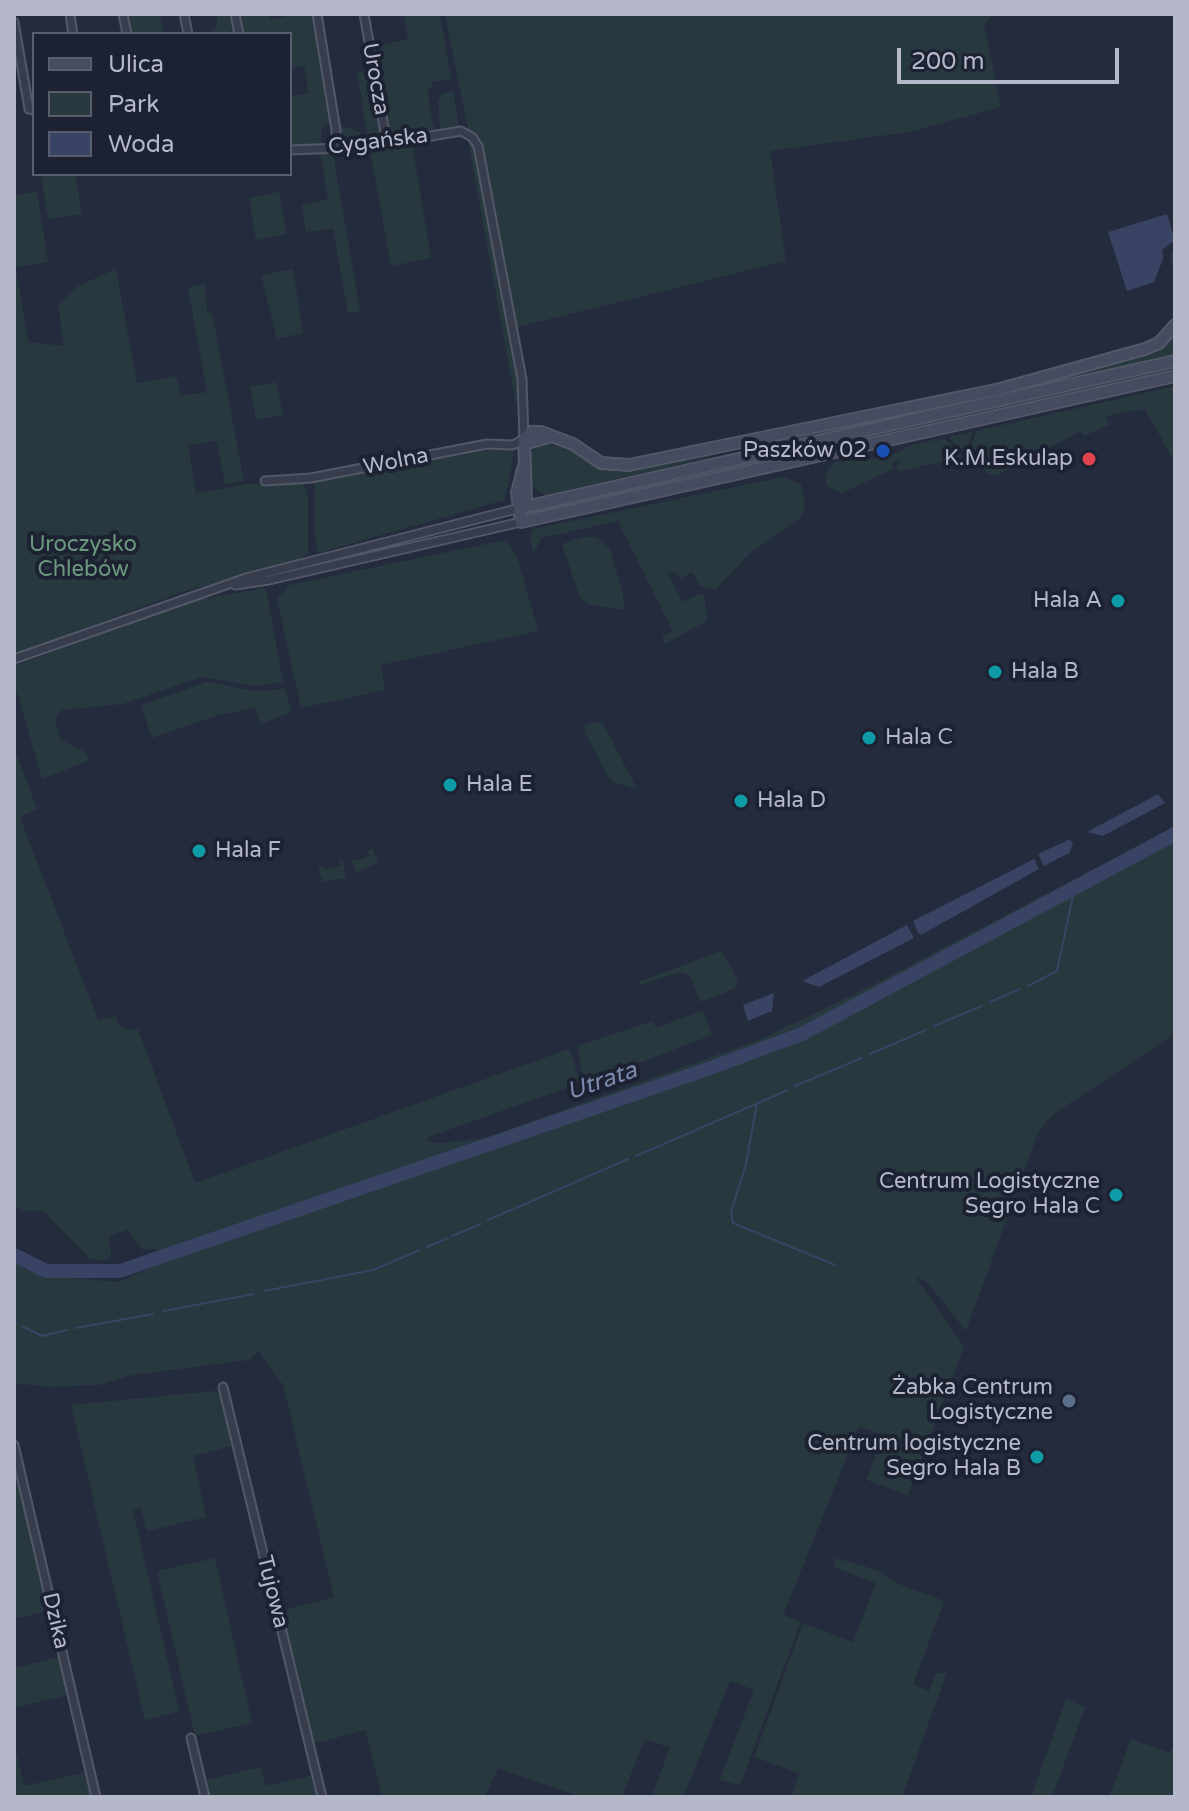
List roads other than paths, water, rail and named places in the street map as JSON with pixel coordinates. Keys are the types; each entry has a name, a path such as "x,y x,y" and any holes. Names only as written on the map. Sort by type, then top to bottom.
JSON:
{"street":[{"path":"317,14 336,130 335,150"},
{"name":"Urocza","path":"364,14 387,144"},
{"path":"14,22 31,110"},
{"name":"Cygańska","path":"292,150 335,150 465,132 478,146 522,379 524,439"},
{"path":"521,522 518,485 523,469 524,439 531,432 566,441 601,463 629,465 1000,389 1145,349 1159,343 1175,325"},
{"path":"14,659 133,615 333,554 520,508 1175,361"},
{"path":"233,585 247,585 1175,376"},
{"name":"Wolna","path":"265,481 311,478 487,444 513,445 524,439"},
{"name":"Tujowa","path":"223,1387 322,1797"},
{"name":"Dzika","path":"14,1445 96,1797"},
{"path":"191,1738 205,1797"}],"water":[{"path":"1167,214 1175,240 1162,250 1163,259 1154,282 1127,291 1108,232"},
{"path":"1158,794 1165,803 1103,836 1087,832"},
{"path":"1070,839 1073,844 1069,853 1044,866 1038,854"},
{"path":"1034,859 1039,869 921,935 918,933 913,921"},
{"path":"907,925 914,938 819,987 802,981"},
{"path":"774,993 772,1011 748,1021 743,1005"}],"waterway":[{"path":"1173,255 1175,277"},
{"name":"Utrata","path":"14,1255 46,1271 120,1271 705,1070 802,1034 1175,834"},
{"path":"1028,986 1057,971 1075,886"},
{"path":"990,1002 1020,989"},
{"path":"934,1026 982,1006"},
{"path":"870,1054 926,1030"},
{"path":"795,1086 862,1058"},
{"path":"636,1156 788,1090"},
{"path":"757,1103 746,1164 731,1212 733,1223 835,1265"},
{"path":"516,1208 628,1159"},
{"path":"488,1220 513,1209"},
{"path":"452,1236 481,1224"},
{"path":"427,1247 448,1238"},
{"path":"264,1291 373,1270 420,1250"},
{"path":"163,1311 254,1294"},
{"path":"76,1328 153,1314"},
{"path":"22,1326 42,1336 67,1330"}],"place":[{"name":"Paszków 02","path":"883,451"},
{"name":"K.M.Eskulap","path":"1089,459"},
{"name":"Hala A","path":"1118,601"},
{"name":"Hala B","path":"995,672"},
{"name":"Hala C","path":"869,738"},
{"name":"Hala E","path":"450,785"},
{"name":"Hala D","path":"741,801"},
{"name":"Hala F","path":"199,851"},
{"name":"Centrum Logistyczne Segro Hala C","path":"1116,1195"},
{"name":"Żabka Centrum Logistyczne","path":"1069,1401"},
{"name":"Centrum logistyczne Segro Hala B","path":"1037,1457"}],"park label":[{"name":"Uroczysko Chlebów","path":"83,558"}]}
